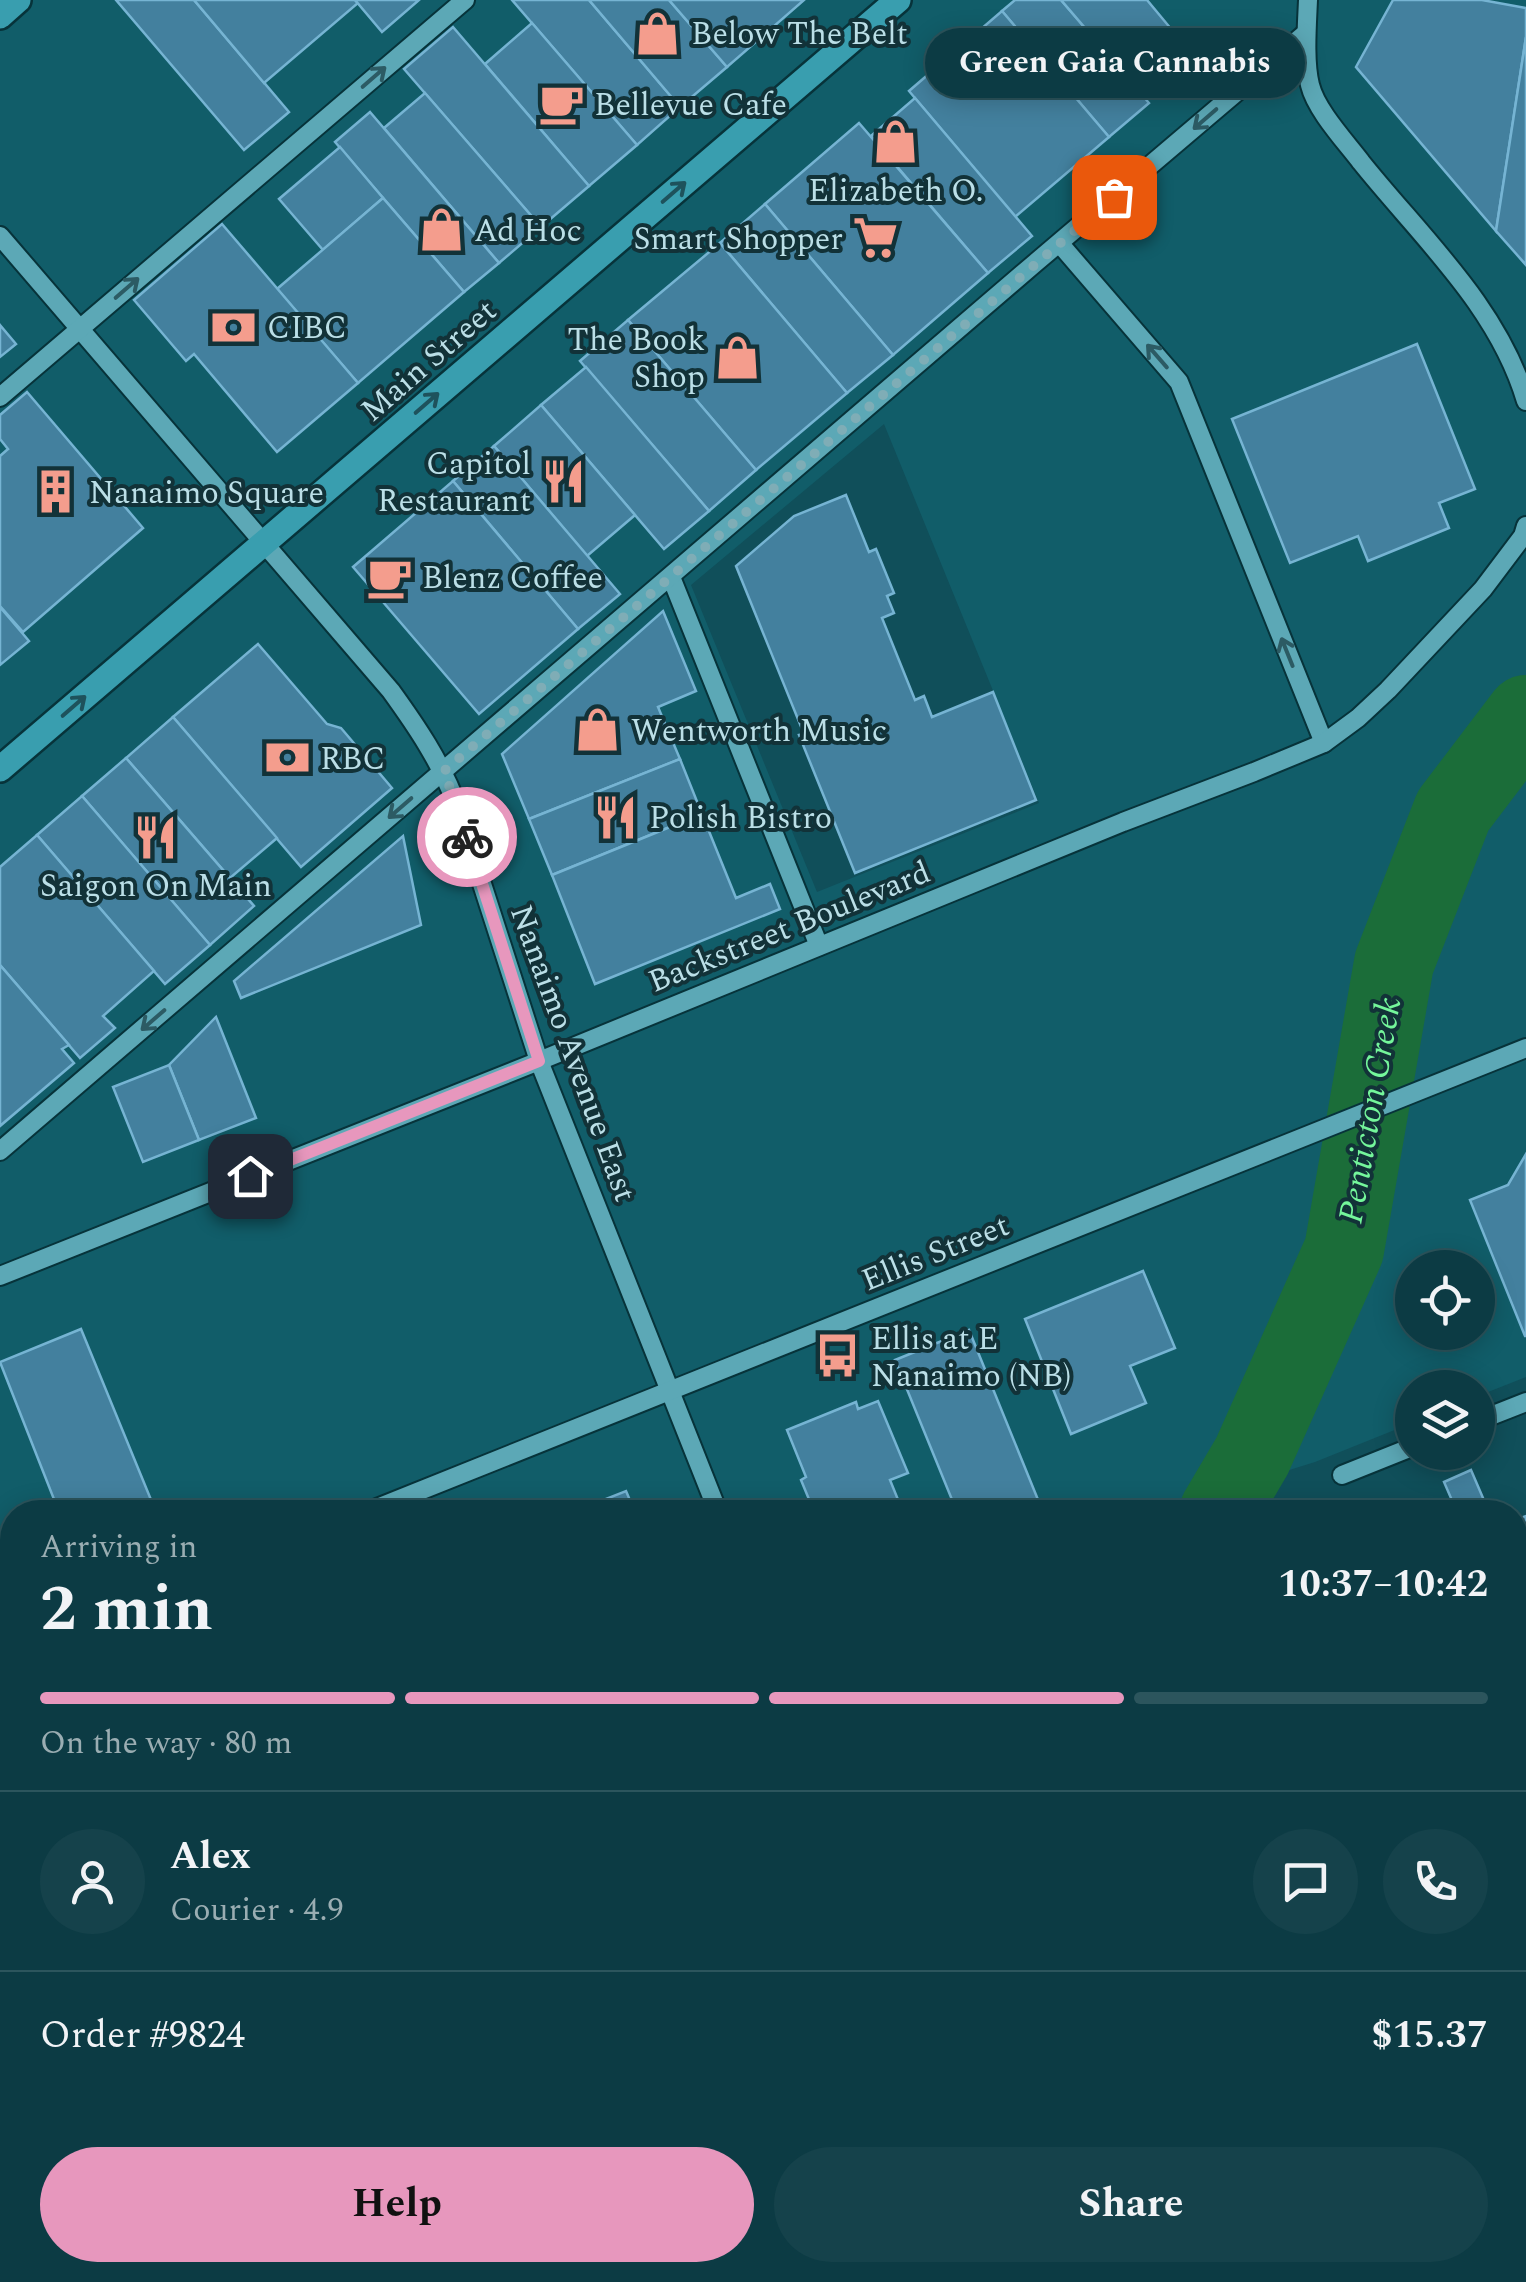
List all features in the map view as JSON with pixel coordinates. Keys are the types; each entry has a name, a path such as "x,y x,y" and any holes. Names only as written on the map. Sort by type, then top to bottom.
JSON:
{"main road":[{"path":"0,16 18,0"},
{"name":"Main Street","path":"0,769 898,0"}],"street":[{"path":"0,397 464,0"},
{"path":"1308,0 1310,86 1331,124 1475,301 1513,364 1526,401"},
{"path":"0,1151 1306,33"},
{"name":"Nanaimo Avenue East","path":"0,236 391,691 444,771 539,1061 713,1500"},
{"path":"1060,244 1179,382 1324,743"},
{"name":"Backstreet Boulevard","path":"0,1276 1324,743 1388,690 1470,603 1501,568 1526,526"},
{"path":"671,577 819,946"},
{"name":"Ellis Street","path":"398,1500 1526,1048"},
{"path":"1495,1414 1526,1402"},
{"path":"1342,1476 1395,1454"}],"shaded area":[{"path":"0,0 1526,0 1526,1377 1495,1389 1495,1370 1395,1370 1395,1430 1315,1462 1193,1500 0,1500","holes":["884,424 1039,803 817,892 691,585"]}],"building":[{"path":"116,0 194,0 289,112 244,150"},
{"path":"194,0 355,0 358,3 264,83"},
{"path":"355,0 419,0 382,32"},
{"path":"512,0 589,0 680,107 637,145"},
{"name":"Below The Belt","path":"589,0 669,0 727,67 680,107"},
{"path":"669,0 804,0 727,67"},
{"path":"1015,0 1061,0 1149,103 1109,137 1002,11"},
{"path":"1061,0 1147,0 1172,30 1123,72"},
{"path":"1393,0 1482,0 1526,8 1526,37 1496,231 1356,67"},
{"path":"1002,11 1109,137 1015,217 909,91"},
{"name":"Bellevue Cafe","path":"532,23 637,145 589,186 485,64"},
{"path":"453,27 589,186 541,227 404,69"},
{"path":"1526,37 1526,265 1496,231"},
{"path":"425,93 541,227 499,263 384,128"},
{"path":"915,98 1032,236 988,273 871,136"},
{"name":"Ad Hoc","path":"370,112 499,263 464,292 335,142"},
{"name":"Smart Shopper","path":"859,123 988,273 893,355 765,204"},
{"path":"340,147 383,198 323,250 279,199"},
{"path":"383,198 464,292 358,383 277,289"},
{"path":"765,204 893,355 847,393 720,243"},
{"name":"CIBC","path":"222,224 358,383 277,452 194,354 186,361 134,300"},
{"name":"The Book Shop","path":"720,243 847,393 756,470 628,320"},
{"path":"628,320 756,470 709,511 580,361"},
{"path":"0,325 16,344 0,357"},
{"path":"1417,344 1475,489 1439,503 1449,528 1368,561 1358,536 1290,563 1232,419"},
{"path":"586,367 709,511 664,549 541,405"},
{"name":"Nanaimo Square","path":"27,392 143,528 23,632 0,606 0,456 8,449 0,439 0,415"},
{"name":"Capitol Restaurant","path":"541,405 635,515 587,556 494,446"},
{"path":"494,446 620,594 578,629 453,481"},
{"path":"453,481 578,629 479,714 353,567"},
{"path":"846,495 869,552 876,549 894,593 887,596 894,613 882,618 915,700 924,696 932,717 993,692 1036,800 855,873 736,566 794,516"},
{"path":"0,607 29,641 0,665"},
{"name":"Wentworth Music","path":"663,611 696,691 658,707 680,759 529,819 502,754"},
{"name":"RBC","path":"258,644 327,724 341,728 392,788 301,867 173,717"},
{"path":"173,717 277,838 230,878 126,758"},
{"name":"Saigon On Main","path":"126,758 254,906 210,945 82,796"},
{"name":"Polish Bistro","path":"680,759 702,814 552,875 529,819"},
{"path":"82,796 210,945 165,984 37,835"},
{"path":"702,814 736,898 770,884 780,909 595,984 552,875"},
{"path":"37,835 154,971 103,1016 115,1028 80,1058 0,965 0,867"},
{"path":"403,836 421,925 241,998 234,981"},
{"path":"0,965 69,1045 62,1049 74,1063 0,1126"},
{"path":"216,1017 256,1118 199,1140 169,1065"},
{"path":"169,1065 199,1140 143,1162 113,1087"},
{"path":"1526,1154 1526,1336 1495,1262 1495,1250 1490,1250 1470,1200 1508,1185"},
{"path":"1143,1271 1175,1348 1130,1366 1146,1403 1071,1434 1025,1319"},
{"path":"81,1329 151,1500 54,1500 0,1362"},
{"path":"969,1330 1038,1500 952,1500 895,1360"},
{"path":"878,1401 908,1473 890,1480 898,1500 809,1500 801,1480 806,1477 787,1430 856,1402 858,1409"},
{"path":"1471,1470 1484,1500 1452,1500 1444,1482"},
{"path":"626,1491 630,1500 603,1500"}],"waterway":[{"name":"Penticton Creek","path":"1226,1500 1252,1456 1344,1250 1394,963 1453,811 1526,715"}],"way so far":[{"path":"467,837 444,771 1114,197"}],"place":[{"name":"Below The Belt","path":"658,33"},
{"name":"Bellevue Cafe","path":"561,104"},
{"name":"Elizabeth O.","path":"896,142"},
{"name":"Green Gaia Cannabis","path":"1114,197"},
{"name":"Ad Hoc","path":"441,230"},
{"name":"Smart Shopper","path":"876,238"},
{"name":"CIBC","path":"234,327"},
{"name":"The Book Shop","path":"738,357"},
{"name":"Capitol Restaurant","path":"564,481"},
{"name":"Nanaimo Square","path":"56,492"},
{"name":"Blenz Coffee","path":"389,577"},
{"name":"Wentworth Music","path":"598,730"},
{"name":"RBC","path":"287,758"},
{"name":"Polish Bistro","path":"616,817"},
{"name":"Saigon On Main","path":"156,837"},
{"name":"Ellis at E Nanaimo (NB)","path":"838,1356"}],"route":[{"path":"250,1176 539,1061 467,837"}]}
